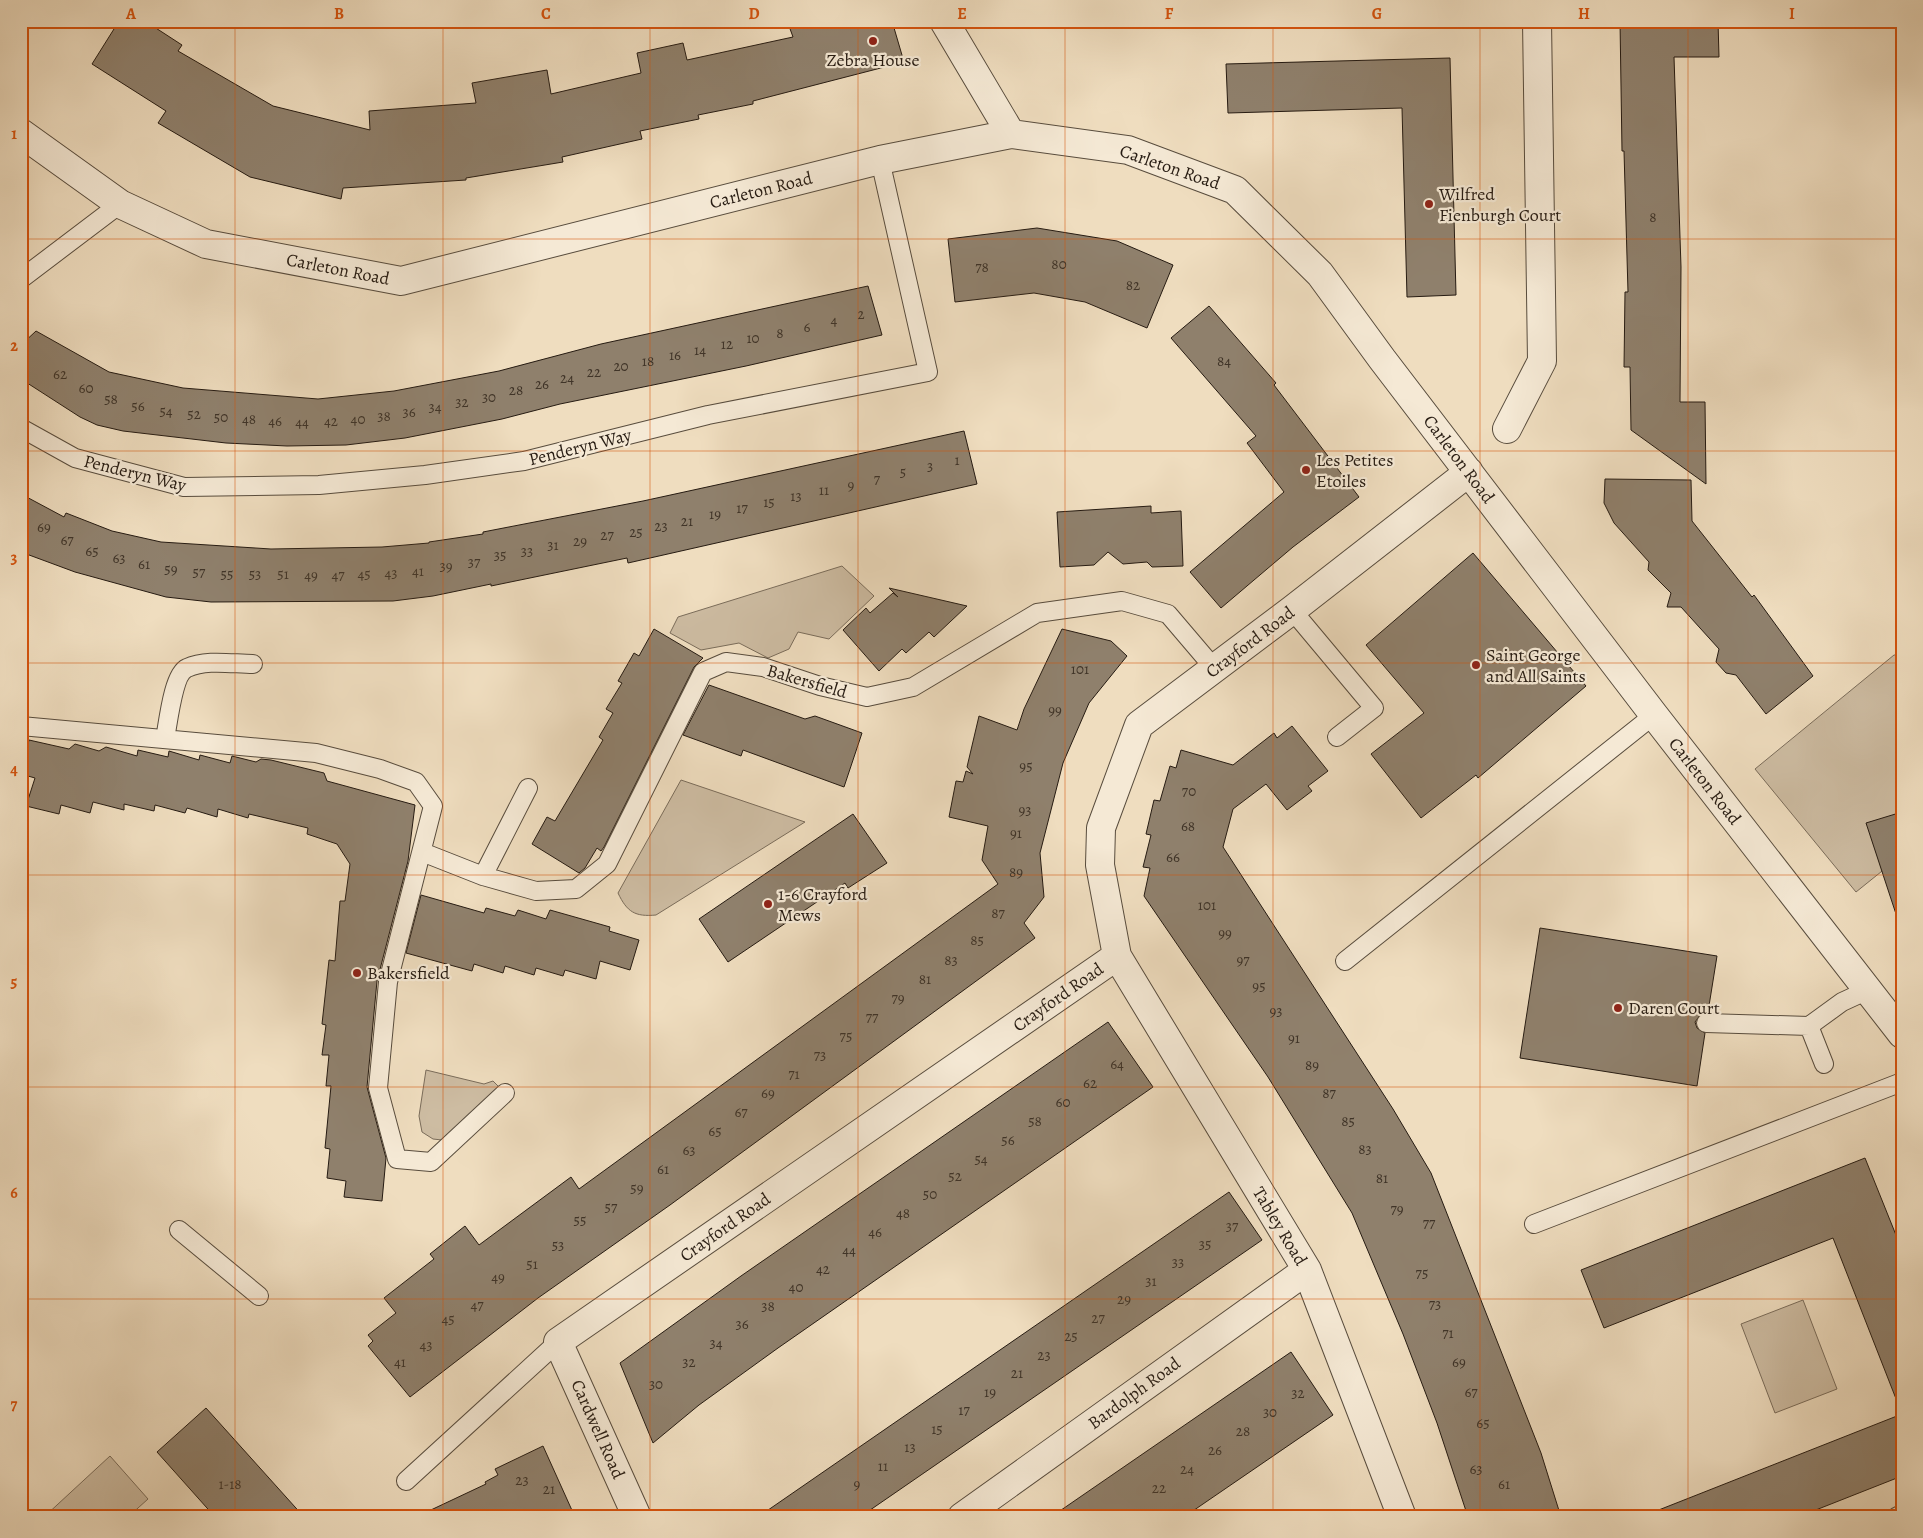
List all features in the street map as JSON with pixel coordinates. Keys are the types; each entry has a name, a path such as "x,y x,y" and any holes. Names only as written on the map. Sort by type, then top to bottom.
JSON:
{"street":[{"path":"944,21 1011,134"},
{"path":"1507,429 1542,361 1537,21"},
{"name":"Carleton Road","path":"21,133 120,204 206,244 401,281 880,160 1011,134 1128,150 1235,190 1320,274 1654,715 1902,1034"},
{"name":"Crayford Road","path":"558,1342 1117,956 1100,865 1101,828 1139,725 1292,610 1469,472"},
{"name":"Tabley Road","path":"1117,956 1307,1270 1402,1517"},
{"name":"Bardolph Road","path":"962,1517 1307,1270"},
{"name":"Cardwell Road","path":"558,1342 637,1517"}],"lane":[{"name":"Penderyn Way","path":"21,428 75,458 184,487 319,485 425,475 524,461 708,415 928,372 880,160"},
{"path":"21,279 120,204"},
{"name":"Bakersfield","path":"422,852 484,876 536,891 576,889 607,864 703,672 726,662 763,668 867,697 913,687 1038,613 1122,601 1168,614 1214,668"},
{"path":"1292,610 1374,708 1337,737"},
{"path":"165,739 178,677 186,668 203,664 252,664"},
{"path":"1345,961 1448,877 1654,715"},
{"path":"21,726 316,753 380,769 416,782 433,806 388,982 378,1088 397,1159 431,1162 505,1093"},
{"path":"484,876 528,788"},
{"path":"1706,1023 1809,1026 1842,1002 1868,990"},
{"path":"1809,1026 1824,1064"},
{"path":"1534,1224 1902,1082"},
{"path":"179,1230 260,1296"},
{"path":"406,1481 558,1342"},
{"path":"1896,1517 1902,1514"}],"shaded area":[{"path":"842,566 874,596 829,639 798,632 789,649 768,658 739,643 701,650 670,633 678,617"},
{"path":"1894,655 1902,655 1902,855 1856,892 1755,769"},
{"path":"681,780 805,822 656,915 637,914 628,909 618,893"},
{"path":"426,1070 484,1084 493,1081 501,1089 442,1140 433,1139 422,1132 419,1116"},
{"path":"1803,1300 1837,1389 1775,1413 1741,1324"},
{"path":"110,1456 148,1499 128,1517 44,1517"}],"building":[{"path":"119,21 145,21 182,45 178,51 273,106 370,130 369,111 476,103 472,83 547,70 551,94 641,73 637,53 683,43 687,60 793,37 789,26 808,21 892,21 904,62 753,101 753,104 698,115 699,119 640,131 642,139 562,157 563,162 466,178 466,180 343,188 341,199 250,177 158,123 166,111 92,64"},
{"path":"1620,21 1718,21 1719,57 1674,57 1681,267 1680,402 1705,402 1706,484 1631,430 1630,367 1624,367 1625,292 1628,292 1624,151 1622,151"},
{"name":"Wilfred Fienburgh Court","path":"1450,58 1456,295 1407,297 1402,108 1228,113 1226,64"},
{"path":"1037,228 1117,241 1173,265 1147,328 1085,302 1034,293 955,302 948,239"},
{"path":"868,286 882,335 746,366 560,404 502,419 405,438 346,445 287,446 226,443 123,431 97,425 80,417 21,379 21,345 36,331 109,372 183,388 318,399 394,391 499,371 601,344"},
{"path":"1209,306 1276,383 1274,385 1359,497 1293,547 1221,608 1190,572 1284,492 1247,443 1256,436 1171,338"},
{"path":"964,431 977,484 628,563 627,558 433,596 393,601 211,602 166,597 75,572 21,552 21,494 64,517 66,513 112,531 161,542 271,549 382,547 429,543 483,534 483,532 643,501"},
{"path":"1605,479 1691,480 1692,521 1752,597 1754,595 1813,676 1766,714 1736,675 1726,673 1716,662 1719,649 1681,607 1667,607 1671,593 1648,570 1649,562 1614,523 1604,503"},
{"path":"1151,506 1151,513 1181,511 1183,566 1152,567 1147,562 1123,564 1108,552 1094,565 1060,567 1057,512"},
{"name":"Saint George and All Saints","path":"1473,553 1586,686 1478,778 1476,775 1421,818 1371,754 1424,713 1366,645"},
{"path":"889,588 967,606 934,637 929,632 906,653 902,649 879,671 843,630 866,608 870,613 893,593 898,597"},
{"path":"654,629 703,658 694,667 604,847 601,851 597,848 585,868 579,873 532,844 547,817 555,821 603,740 599,737 613,713 606,709 622,683 618,681 634,653 639,656"},
{"path":"1062,629 1111,641 1127,656 1089,703 1063,763 1040,853 1044,897 1024,923 1035,938 670,1205 538,1298 410,1397 368,1346 373,1341 368,1335 396,1313 384,1298 434,1259 430,1254 465,1226 479,1245 571,1177 579,1189 998,884 982,860 988,826 949,817 956,781 963,782 966,771 973,774 967,767 979,716 1017,730 1024,709"},
{"path":"709,685 805,719 815,716 862,733 844,787 743,750 741,756 683,735"},
{"path":"1292,726 1328,771 1308,786 1312,791 1287,810 1266,784 1233,809 1223,847 1393,1109 1431,1173 1541,1453 1561,1517 1468,1517 1437,1423 1403,1334 1352,1213 1268,1077 1144,896 1150,868 1143,867 1151,835 1146,834 1154,800 1160,801 1170,766 1176,768 1181,750 1233,765 1274,733 1277,738"},
{"name":"Bakersfield","path":"29,740 69,749 75,744 99,751 106,747 137,756 138,750 168,757 169,751 199,760 200,755 230,763 232,756 256,762 261,759 271,760 324,773 327,781 415,805 408,861 377,981 367,1087 386,1158 382,1201 344,1197 346,1181 327,1178 330,1149 325,1148 331,1086 326,1086 329,1055 322,1055 326,1025 322,1024 329,960 335,961 340,901 345,901 350,864 337,844 307,834 308,828 249,814 248,818 218,809 217,817 187,808 185,813 155,805 154,811 124,804 124,810 93,802 90,813 61,805 59,814 26,806 35,778 21,774"},
{"path":"1902,812 1902,913 1896,914 1866,823"},
{"name":"1-6 Crayford Mews","path":"853,814 887,863 848,888 845,883 728,962 699,919"},
{"name":"Bakersfield","path":"421,895 484,913 486,908 515,916 518,910 546,919 550,910 610,927 609,931 639,940 630,970 600,961 596,979 565,970 563,976 536,968 534,975 505,966 503,973 474,964 472,971 406,953"},
{"name":"Daren Court","path":"1540,928 1717,956 1708,1012 1701,1014 1695,1022 1697,1028 1705,1033 1697,1086 1520,1058"},
{"path":"1108,1022 1153,1087 778,1348 699,1405 653,1443 620,1363 741,1276"},
{"path":"1865,1158 1902,1250 1902,1409 1900,1409 1833,1238 1604,1328 1581,1270"},
{"path":"1229,1192 1262,1240 860,1517 758,1517"},
{"path":"1291,1352 1333,1415 1184,1517 1051,1517"},
{"path":"206,1408 304,1517 215,1517 157,1452"},
{"path":"1902,1414 1902,1476 1798,1517 1647,1517 1646,1515"},
{"path":"543,1446 575,1517 416,1517 486,1484 485,1482 498,1475 495,1469"}],"place":[{"name":"Zebra House","path":"873,41"},
{"name":"Wilfred Fienburgh Court","path":"1429,204"},
{"name":"Les Petites Etoiles","path":"1306,470"},
{"name":"Saint George and All Saints","path":"1476,665"},
{"name":"1-6 Crayford Mews","path":"768,904"},
{"name":"Bakersfield","path":"357,973"},
{"name":"Daren Court","path":"1618,1008"}]}
